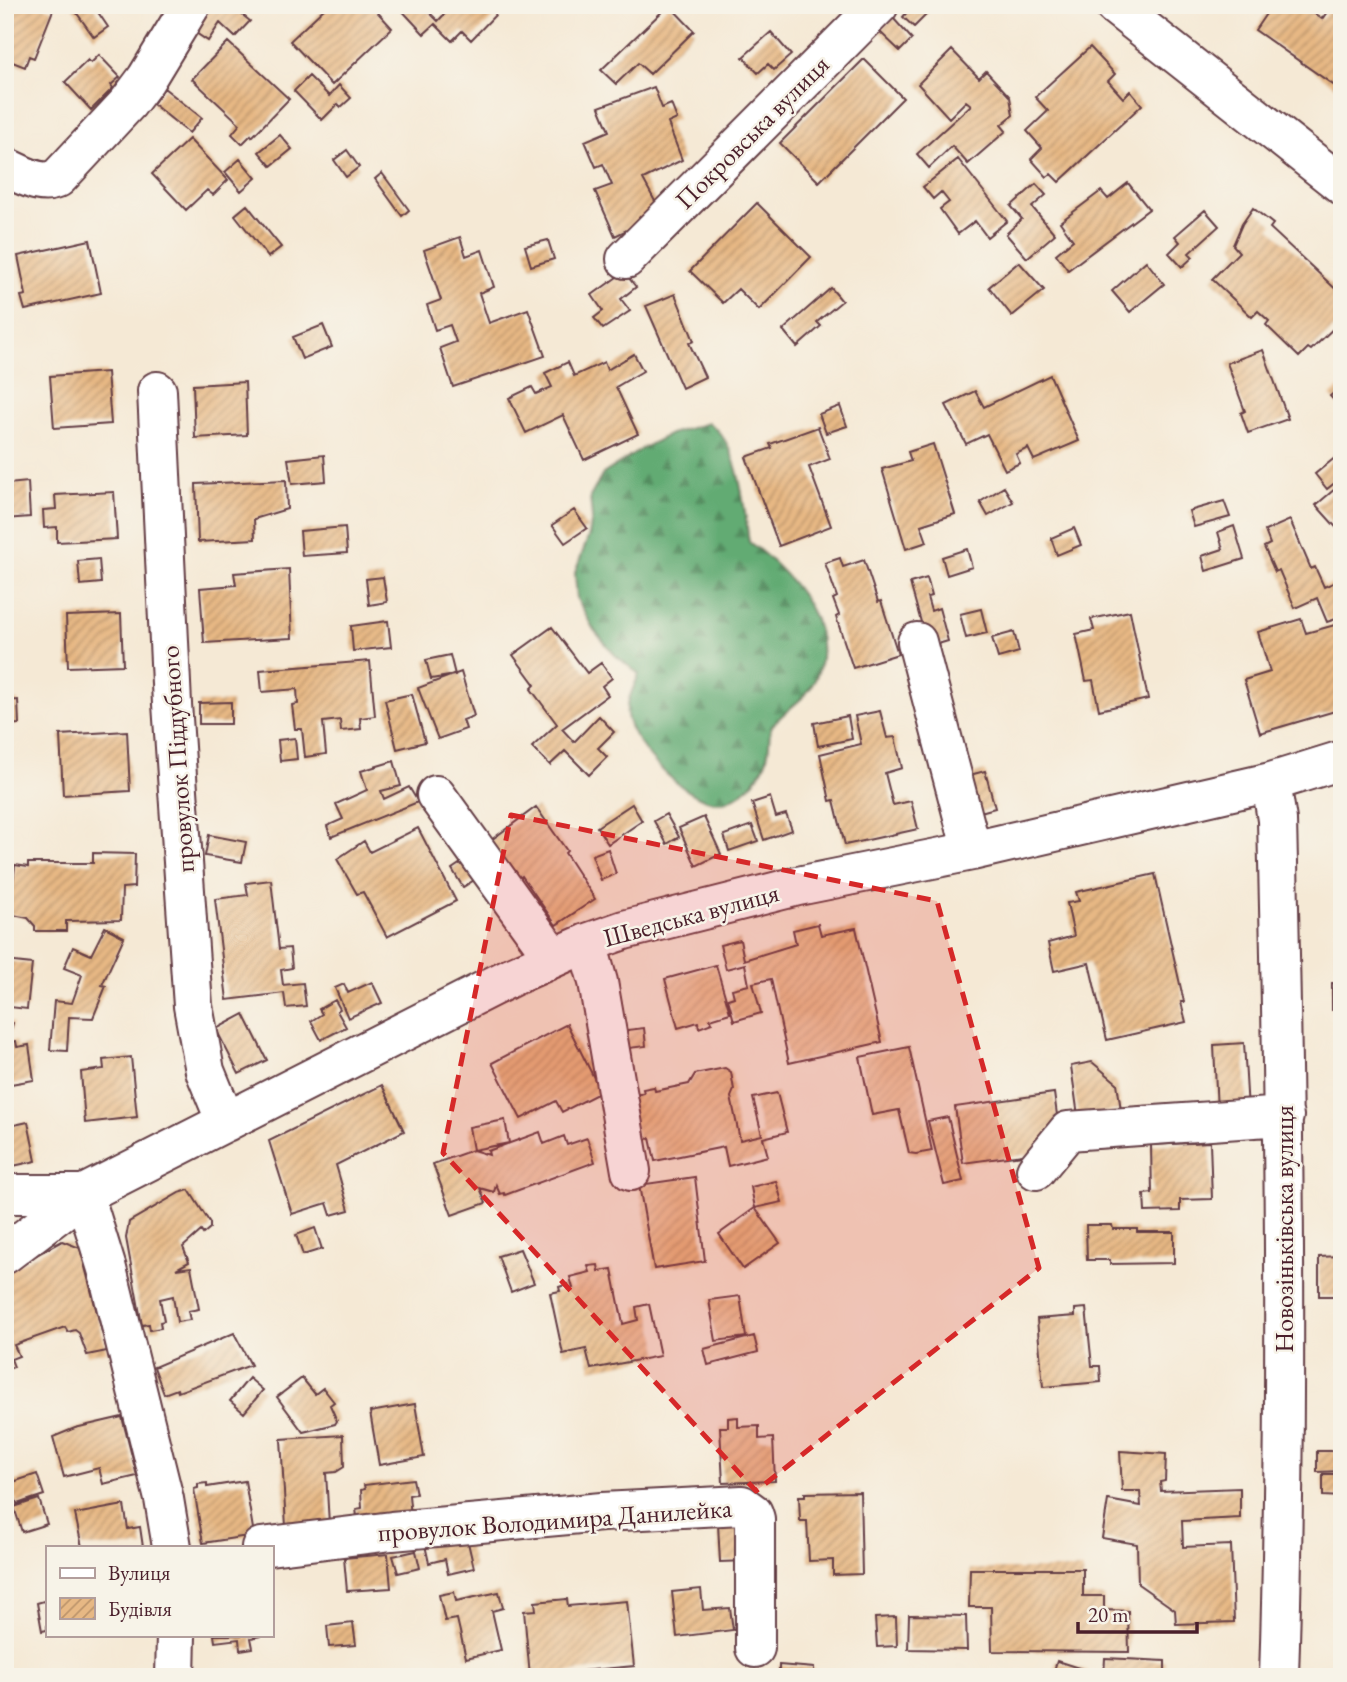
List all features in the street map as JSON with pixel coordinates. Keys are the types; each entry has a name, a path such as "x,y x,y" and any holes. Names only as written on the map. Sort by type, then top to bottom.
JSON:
{"street":[{"path":"5,167 43,182 58,178 134,95 191,5"},
{"name":"Покровська вулиця","path":"626,259 879,5"},
{"path":"1114,5 1342,185"},
{"name":"провулок Піддубного","path":"156,391 172,704 193,1006 205,1070 226,1122"},
{"path":"917,642 972,851"},
{"name":"Шведська вулиця","path":"5,1254 85,1194 570,950 624,930 797,886 972,851 1271,782 1342,760"},
{"name":"Новозіньківська вулиця","path":"1271,782 1277,820 1284,1116 1284,1515 1279,1677"},
{"path":"436,796 598,982 631,1171"},
{"path":"1036,1170 1068,1131 1284,1116"},
{"name":"Шведська вулиця","path":"5,1194 85,1194"},
{"path":"85,1194 107,1269 164,1499 172,1546"},
{"name":"провулок Володимира Данилейка","path":"269,1546 392,1531 576,1514 742,1505 754,1513 755,1519 755,1648"},
{"path":"175,1677 176,1636"}],"highlighted area":[{"path":"511,815 937,901 1039,1268 756,1491 443,1153"}],"green space":[{"path":"708,423 719,432 734,460 749,542 795,586 816,623 821,643 820,663 813,684 772,726 769,749 759,774 736,796 715,802 683,788 652,759 640,743 627,715 629,700 639,674 615,655 594,630 577,599 575,573 589,535 592,518 590,497 603,474 670,434"}],"building":[{"path":"5,5 41,5 53,10 34,58 29,56 25,67 5,59"},
{"path":"71,5 93,5 108,27 94,37"},
{"path":"212,5 247,5 240,13 250,21 235,37 220,23 208,41 193,31"},
{"path":"328,5 371,5 392,28 332,85 290,41"},
{"path":"397,5 422,5 438,21 453,5 491,5 498,12 471,40 462,31 452,41 435,24 424,34"},
{"path":"669,5 694,31 650,74 638,63 616,84 601,70"},
{"path":"913,5 926,5 931,10 914,27 903,17"},
{"path":"1272,5 1303,5 1322,19 1332,5 1342,5 1342,28 1339,31 1342,33 1342,91 1255,30"},
{"path":"893,18 912,39 900,51 879,31"},
{"path":"771,32 791,55 774,70 768,64 758,73 743,57"},
{"path":"228,42 289,99 242,144 232,134 240,124 192,79"},
{"path":"1090,47 1115,74 1108,81 1123,98 1130,91 1142,105 1059,182 1051,174 1047,177 1031,159 1042,148 1027,131 1048,111 1035,97"},
{"path":"952,50 979,78 986,71 1010,97 1013,115 1001,125 1006,131 968,164 952,146 929,168 917,154 971,105 966,101 949,118 918,84"},
{"path":"99,55 120,77 91,110 65,82 88,60 91,63"},
{"path":"864,59 903,98 819,182 780,143"},
{"path":"309,76 329,96 339,85 351,98 341,107 338,104 322,120 294,91"},
{"path":"654,87 662,108 671,104 677,119 668,123 682,160 643,179 657,205 635,226 615,236 595,191 612,185 603,164 596,167 585,141 609,131 599,107"},
{"path":"164,88 202,118 189,133 153,104"},
{"path":"280,135 292,149 271,166 259,152"},
{"path":"189,139 228,180 213,195 207,190 186,210 152,174"},
{"path":"347,150 359,167 346,177 334,160"},
{"path":"240,159 256,178 241,191 225,172"},
{"path":"958,159 1007,221 987,237 975,221 958,234 940,209 949,202 941,192 933,199 923,187"},
{"path":"382,173 409,210 402,216 375,179"},
{"path":"1128,183 1149,209 1068,270 1056,254 1073,240 1060,222 1101,191 1108,199"},
{"path":"1036,184 1046,195 1032,207 1055,234 1027,258 1006,234 1022,219 1011,206"},
{"path":"757,203 811,257 759,310 738,289 723,303 690,271"},
{"path":"247,205 281,247 268,257 235,215"},
{"path":"1253,208 1273,224 1270,228 1342,295 1342,320 1311,350 1308,348 1299,357 1266,325 1269,321 1258,311 1252,317 1212,279 1239,252 1233,245"},
{"path":"1205,210 1219,226 1189,253 1193,257 1182,267 1169,253 1180,242 1175,236"},
{"path":"460,237 466,256 482,250 494,287 479,293 489,323 528,309 545,356 453,387 440,348 456,342 450,325 435,330 427,305 441,300 424,250"},
{"path":"90,240 101,293 25,310 21,296 26,295 18,256"},
{"path":"548,240 554,259 531,266 525,246"},
{"path":"1146,261 1164,284 1130,312 1112,291"},
{"path":"1019,262 1044,290 1012,316 989,287"},
{"path":"624,272 636,287 621,299 630,311 603,329 594,318 603,311 592,295"},
{"path":"831,288 842,301 817,322 821,326 797,347 783,330"},
{"path":"675,294 694,341 689,343 705,377 682,388 646,306"},
{"path":"323,325 332,347 302,359 293,337"},
{"path":"1263,350 1288,419 1248,433 1241,413 1245,411 1227,363"},
{"path":"634,354 643,371 616,387 638,434 584,460 563,415 526,433 509,398 532,387 536,394 552,387 545,373 568,362 574,376 604,362 607,370"},
{"path":"107,372 111,424 54,428 50,376"},
{"path":"1050,375 1079,441 1034,460 1028,448 1016,454 1020,463 1005,470 987,434 966,444 946,405 975,391 984,407"},
{"path":"245,382 247,435 195,438 193,385"},
{"path":"1342,386 1342,409 1330,396"},
{"path":"840,406 847,426 826,433 819,414"},
{"path":"818,427 830,459 809,467 831,526 779,546 746,457 772,448 770,444"},
{"path":"933,444 955,514 921,525 927,542 906,549 882,469 911,461 908,452"},
{"path":"1342,452 1342,477 1327,489 1315,474"},
{"path":"324,455 326,481 292,484 288,459"},
{"path":"5,471 8,484 28,482 30,517 5,519"},
{"path":"286,480 287,509 254,519 255,539 198,542 196,484"},
{"path":"1342,483 1342,534 1316,505"},
{"path":"1004,487 1013,502 988,516 980,502"},
{"path":"114,492 117,539 57,542 57,527 44,528 43,510 56,509 55,495"},
{"path":"1224,501 1230,517 1194,527 1189,511"},
{"path":"574,510 587,528 565,543 552,525"},
{"path":"1290,520 1311,569 1315,567 1324,587 1342,579 1342,617 1327,622 1317,598 1295,608 1279,570 1275,572 1264,547 1270,544 1265,531"},
{"path":"1234,526 1244,559 1206,571 1202,556 1223,549 1218,532"},
{"path":"345,527 347,553 302,556 300,531"},
{"path":"1074,528 1081,545 1057,555 1051,538"},
{"path":"967,549 972,567 947,575 942,557"},
{"path":"840,558 843,567 864,560 898,654 853,668 836,617 839,615 833,599 837,597 825,563"},
{"path":"99,559 101,583 80,585 78,561"},
{"path":"289,569 292,638 204,643 200,588 236,585 234,573"},
{"path":"383,577 387,602 369,605 366,579"},
{"path":"927,578 932,596 927,597 931,611 939,608 948,641 928,647 910,583"},
{"path":"981,609 987,633 966,638 960,614"},
{"path":"1130,611 1148,699 1099,710 1093,680 1086,681 1076,634 1094,630 1091,619"},
{"path":"121,614 123,665 68,667 66,616"},
{"path":"1301,619 1306,633 1342,623 1342,709 1260,733 1244,680 1270,672 1258,632"},
{"path":"388,621 391,647 353,651 351,626"},
{"path":"552,627 587,673 601,663 612,678 602,686 608,695 562,729 574,742 599,716 614,732 598,748 607,757 589,775 565,751 550,765 532,747 557,724 531,689 535,685 513,655"},
{"path":"1014,632 1019,652 998,658 992,638"},
{"path":"450,655 455,675 431,679 426,660"},
{"path":"370,661 375,716 360,718 361,729 341,731 340,720 323,722 326,754 305,757 302,729 295,729 292,705 298,704 297,689 262,692 260,670"},
{"path":"461,672 474,716 463,720 466,729 438,739 418,688"},
{"path":"412,694 425,742 397,749 385,700"},
{"path":"18,700 19,724 5,725 5,701"},
{"path":"231,702 231,724 199,724 199,703"},
{"path":"880,711 887,738 895,737 902,768 885,773 893,805 911,801 918,829 845,845 834,800 830,801 820,754 861,744 855,716"},
{"path":"848,716 852,739 818,746 814,723"},
{"path":"127,731 130,791 63,795 60,735"},
{"path":"295,738 297,759 280,761 278,740"},
{"path":"394,761 401,786 381,791 384,799 409,787 418,802 331,837 327,826 343,819 336,804 367,790 361,771"},
{"path":"985,771 995,808 973,814 962,777"},
{"path":"770,797 776,817 786,814 792,830 764,840 752,803"},
{"path":"632,804 642,821 608,844 597,827"},
{"path":"536,807 567,851 565,853 595,899 556,925 522,876 510,885 483,846"},
{"path":"666,814 679,837 667,844 654,821"},
{"path":"704,817 721,854 696,866 679,828"},
{"path":"752,825 758,841 729,851 724,835"},
{"path":"418,828 456,901 387,937 363,892 357,894 337,859 364,841 370,852"},
{"path":"209,835 246,842 242,862 205,856"},
{"path":"608,849 616,874 601,880 592,855"},
{"path":"93,853 135,854 134,887 122,888 121,920 66,921 66,931 35,931 35,926 28,918 8,914 5,883 13,883 15,865 28,867 28,863 93,863"},
{"path":"467,859 479,877 463,887 452,869"},
{"path":"1155,874 1184,1002 1181,1002 1186,1022 1107,1040 1089,963 1054,971 1048,943 1074,936 1067,903 1079,901 1076,892"},
{"path":"271,880 279,949 290,948 292,968 281,970 283,985 303,983 306,1006 286,1008 284,993 227,1000 215,899 248,895 246,883"},
{"path":"818,924 821,935 856,928 882,1042 789,1063 771,979 753,983 761,1013 734,1021 728,999 734,997 732,989 749,985 745,964 726,969 720,945 740,940 744,960 796,944 793,930"},
{"path":"105,927 124,937 102,985 106,986 93,1018 69,1017 67,1051 50,1050 54,1001 72,1003 82,975 64,968 73,947 91,955"},
{"path":"1336,937 1342,937 1342,963 1335,963"},
{"path":"5,961 32,964 27,1009 10,1007 6,1020 13,1023 8,1038 5,1037"},
{"path":"716,965 730,1013 710,1019 712,1023 699,1028 698,1022 678,1028 665,979"},
{"path":"372,982 382,1003 348,1018 335,988 344,984 348,993"},
{"path":"1332,983 1342,983 1342,1010 1332,1010"},
{"path":"335,1000 340,1009 337,1011 346,1027 321,1040 311,1021 322,1014 319,1009"},
{"path":"244,1014 267,1060 239,1074 216,1029"},
{"path":"567,1024 601,1092 562,1112 556,1101 521,1119 492,1063"},
{"path":"644,1028 646,1046 621,1049 620,1031"},
{"path":"16,1041 17,1047 29,1045 34,1080 5,1085 5,1043"},
{"path":"1244,1043 1248,1110 1217,1112 1214,1045"},
{"path":"909,1047 932,1151 916,1154 909,1153 899,1110 872,1115 860,1057"},
{"path":"131,1057 137,1117 85,1123 81,1072 104,1069 103,1060"},
{"path":"1092,1062 1117,1083 1121,1110 1078,1116 1071,1066"},
{"path":"725,1068 731,1072 734,1090 731,1097 740,1140 762,1135 753,1098 777,1093 787,1132 763,1138 768,1156 728,1166 724,1147 655,1161 650,1138 638,1141 628,1097 644,1093 643,1089 654,1087 655,1091 689,1084 695,1074"},
{"path":"382,1085 404,1131 336,1165 349,1210 331,1215 327,1203 292,1214 269,1141"},
{"path":"1054,1093 1059,1130 1030,1154 963,1163 955,1107"},
{"path":"948,1117 963,1181 944,1185 928,1121"},
{"path":"505,1120 509,1143 473,1150 469,1127"},
{"path":"28,1122 36,1161 13,1166 5,1127"},
{"path":"540,1132 544,1144 564,1136 567,1145 587,1138 595,1162 505,1195 500,1194 496,1185 494,1192 480,1188 486,1203 452,1215 433,1164 473,1150 489,1155 488,1151"},
{"path":"1210,1142 1212,1199 1180,1200 1180,1211 1145,1212 1144,1194 1152,1193 1151,1145"},
{"path":"695,1177 705,1261 654,1269 639,1185"},
{"path":"776,1181 782,1202 755,1208 751,1187"},
{"path":"189,1190 210,1223 210,1228 203,1234 201,1231 183,1247 189,1262 176,1269 191,1267 199,1309 188,1311 190,1320 177,1322 173,1296 160,1299 164,1321 160,1322 161,1328 150,1330 149,1324 142,1325 126,1238 129,1222"},
{"path":"755,1208 780,1243 743,1269 719,1234"},
{"path":"1086,1225 1112,1225 1113,1229 1137,1229 1137,1232 1174,1232 1174,1263 1110,1264 1110,1260 1087,1260"},
{"path":"315,1228 322,1249 303,1255 296,1235"},
{"path":"62,1241 80,1248 107,1351 87,1355 79,1333 75,1330 68,1332 65,1327 14,1345 19,1356 11,1359 14,1367 5,1370 5,1272"},
{"path":"520,1249 534,1283 511,1292 498,1256"},
{"path":"1341,1256 1341,1296 1319,1296 1319,1257"},
{"path":"598,1265 599,1271 612,1269 623,1324 638,1320 636,1307 649,1304 660,1356 591,1369 586,1349 563,1354 550,1293 560,1291 559,1287 568,1284 569,1289 573,1288 570,1277 590,1272 588,1266"},
{"path":"740,1296 746,1337 716,1341 709,1300"},
{"path":"1086,1308 1092,1366 1100,1366 1101,1382 1043,1387 1037,1319 1075,1316 1075,1309"},
{"path":"234,1333 251,1365 178,1392 177,1389 164,1394 154,1367"},
{"path":"754,1336 758,1352 708,1365 704,1349"},
{"path":"249,1378 263,1390 244,1413 230,1401"},
{"path":"302,1378 315,1394 323,1388 334,1402 330,1405 337,1421 335,1424 303,1432 277,1397"},
{"path":"415,1404 424,1457 379,1465 370,1412"},
{"path":"122,1417 137,1476 103,1484 99,1468 64,1477 53,1437 75,1428"},
{"path":"738,1417 738,1427 759,1426 759,1439 773,1438 775,1481 723,1483 720,1427 728,1427 728,1418"},
{"path":"343,1435 344,1467 336,1472 326,1473 329,1524 286,1527 281,1439"},
{"path":"1120,1451 1166,1454 1165,1481 1160,1482 1161,1491 1240,1488 1240,1518 1182,1521 1183,1547 1231,1545 1234,1622 1176,1624 1175,1610 1138,1584 1137,1544 1102,1538 1108,1500 1141,1506 1140,1491 1122,1491"},
{"path":"1317,1451 1342,1451 1342,1471 1317,1472"},
{"path":"37,1474 44,1495 17,1504 10,1483"},
{"path":"1323,1474 1342,1474 1342,1497 1323,1496"},
{"path":"413,1479 416,1494 409,1495 411,1517 358,1524 356,1509 362,1508 361,1490 365,1489 364,1485"},
{"path":"245,1481 254,1535 203,1543 194,1489 198,1488 198,1484 207,1483 207,1487"},
{"path":"860,1492 862,1574 833,1575 833,1560 809,1561 807,1521 800,1521 799,1496 805,1496 805,1493"},
{"path":"39,1499 47,1524 22,1532 14,1507"},
{"path":"124,1505 128,1529 140,1527 143,1546 82,1546 75,1514"},
{"path":"744,1523 745,1561 720,1562 718,1524"},
{"path":"466,1534 474,1568 448,1574 445,1559 429,1563 425,1545"},
{"path":"416,1551 420,1568 398,1573 393,1556"},
{"path":"388,1554 391,1588 347,1591 344,1558"},
{"path":"970,1569 1083,1569 1083,1596 1104,1596 1104,1610 1128,1611 1129,1652 992,1651 991,1607 969,1607"},
{"path":"701,1589 703,1610 730,1608 733,1630 677,1637 672,1592"},
{"path":"454,1592 456,1601 499,1592 503,1608 492,1611 501,1650 466,1658 457,1619 445,1621 439,1595"},
{"path":"567,1599 568,1606 627,1601 634,1666 530,1676 524,1611 536,1610 535,1602"},
{"path":"46,1600 46,1630 42,1631 37,1603"},
{"path":"909,1615 966,1616 967,1650 908,1649"},
{"path":"896,1617 897,1646 877,1647 875,1618"},
{"path":"353,1623 356,1645 329,1647 327,1626"},
{"path":"214,1636 261,1636 251,1638 253,1648 240,1650 239,1639 215,1642"},
{"path":"1105,1658 1165,1661 1165,1677 1104,1677"},
{"path":"1057,1661 1088,1671 1086,1677 1052,1677"},
{"path":"779,1665 814,1668 814,1677 779,1677"}]}
